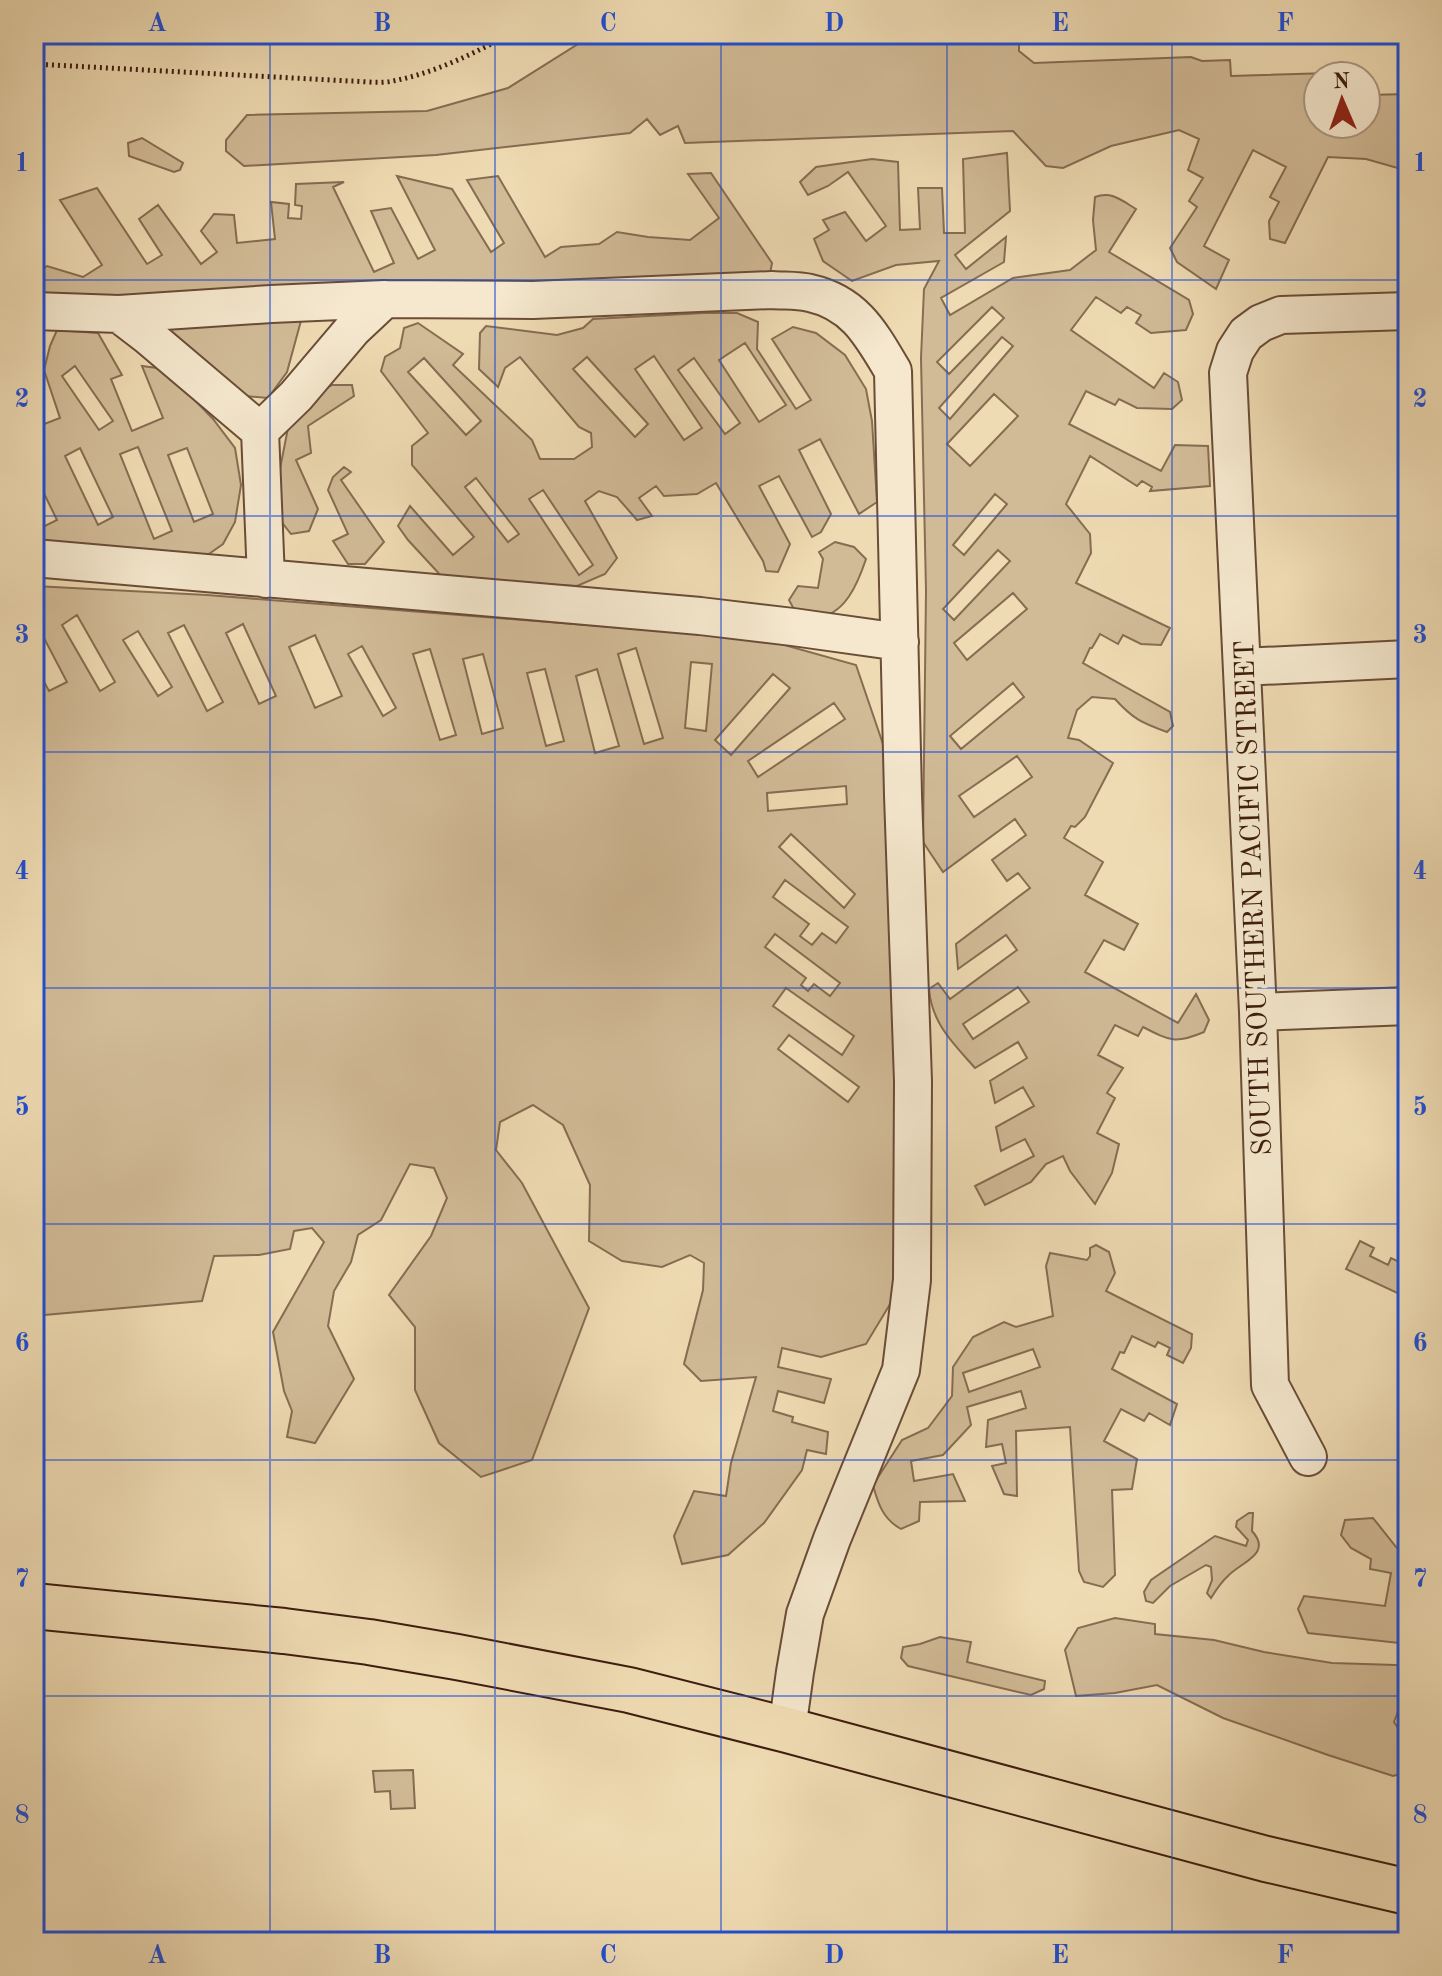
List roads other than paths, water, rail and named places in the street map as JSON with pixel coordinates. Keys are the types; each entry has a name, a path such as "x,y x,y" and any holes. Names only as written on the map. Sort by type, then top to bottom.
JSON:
{"main road":[{"path":"34,1606 284,1631 384,1645 629,1690 1266,1859 1408,1892"}],"street":[{"path":"34,311 119,314 385,299 533,300 772,290 810,293 844,305 869,330 893,371 913,1081 912,1280 901,1370 805,1614 787,1730"},
{"path":"260,431 296,396 352,330 385,299"},
{"name":"SOUTH SOUTHERN PACIFIC STREET","path":"1308,1457 1270,1385 1258,1012 1228,373 1235,351 1246,334 1261,323 1281,315 1408,311"},
{"path":"119,314 260,431 266,579"},
{"path":"34,558 700,616 900,642"},
{"path":"1242,667 1408,659"},
{"path":"1258,1012 1408,1006"}]}
